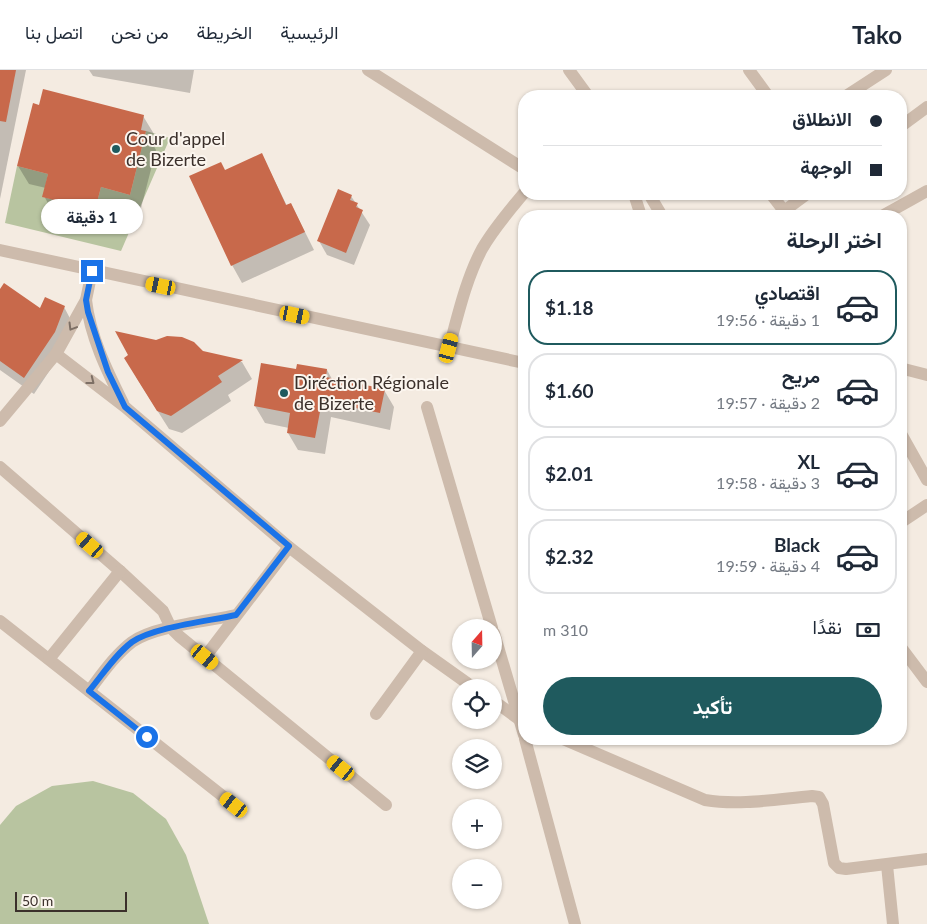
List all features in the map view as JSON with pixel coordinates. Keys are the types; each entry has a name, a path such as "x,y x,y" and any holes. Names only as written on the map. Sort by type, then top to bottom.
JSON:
{"street":[{"path":"368,70 518,165"},
{"path":"569,70 584,90"},
{"path":"749,70 764,90"},
{"path":"855,90 886,70"},
{"path":"907,122 924,110 927,124"},
{"path":"893,210 927,191"},
{"path":"449,348 470,278 482,250 502,219 518,200"},
{"path":"776,200 784,210"},
{"path":"789,210 800,200"},
{"path":"0,250 518,362"},
{"path":"0,422 56,354 86,300 92,271"},
{"path":"86,300 91,326 108,372 125,407"},
{"path":"56,354 125,407 289,546 422,651 461,679"},
{"path":"907,370 927,375"},
{"path":"427,407 489,619"},
{"path":"907,444 927,480"},
{"path":"0,467 120,571 163,611 171,628 386,805"},
{"path":"907,519 927,505"},
{"path":"205,657 289,546"},
{"path":"49,659 120,571"},
{"path":"89,691 116,657 133,642 148,633 236,615"},
{"path":"0,620 234,805"},
{"path":"376,714 422,651"},
{"path":"907,655 927,682"},
{"path":"502,658 518,708"},
{"path":"502,706 518,717"},
{"path":"526,745 576,924"},
{"path":"577,745 706,800 736,803 812,796 819,797 823,804 834,863 839,868 887,865 927,859"},
{"path":"887,865 893,924"}],"green space":[{"path":"146,131 170,138 121,251 5,223 17,166 48,174 43,197 95,210 101,187 130,195"},
{"path":"93,781 133,793 166,819 186,855 209,924 0,924 0,825 16,806 52,786"}],"building":[{"path":"0,70 16,70 6,122 0,121"},
{"name":"Cour d'appel de Bizerte","path":"43,89 144,115 141,130 146,131 130,195 101,187 95,210 42,197 48,174 17,166 33,103 39,105"},
{"path":"262,153 286,205 291,203 305,232 231,266 189,176 221,162 225,170"},
{"path":"338,189 352,195 350,200 358,203 356,207 363,210 346,253 317,241"},
{"path":"4,283 40,308 45,297 65,306 55,332 24,378 0,361 0,289"},
{"path":"115,331 156,340 167,336 182,337 194,342 203,351 243,360 218,376 222,382 171,416 157,411 124,358 128,355"},
{"path":"261,363 296,369 297,364 327,369 326,377 385,389 380,413 322,401 315,438 287,433 290,413 254,406"}],"place":[{"name":"Cour d'appel de Bizerte","path":"116,149"},
{"name":"Diréction Régionale de Bizerte","path":"284,393"}],"route":[{"path":"92,271 86,300 91,326 108,372 125,407 289,546 236,615 148,633 133,642 116,657 89,691 147,737"}]}
